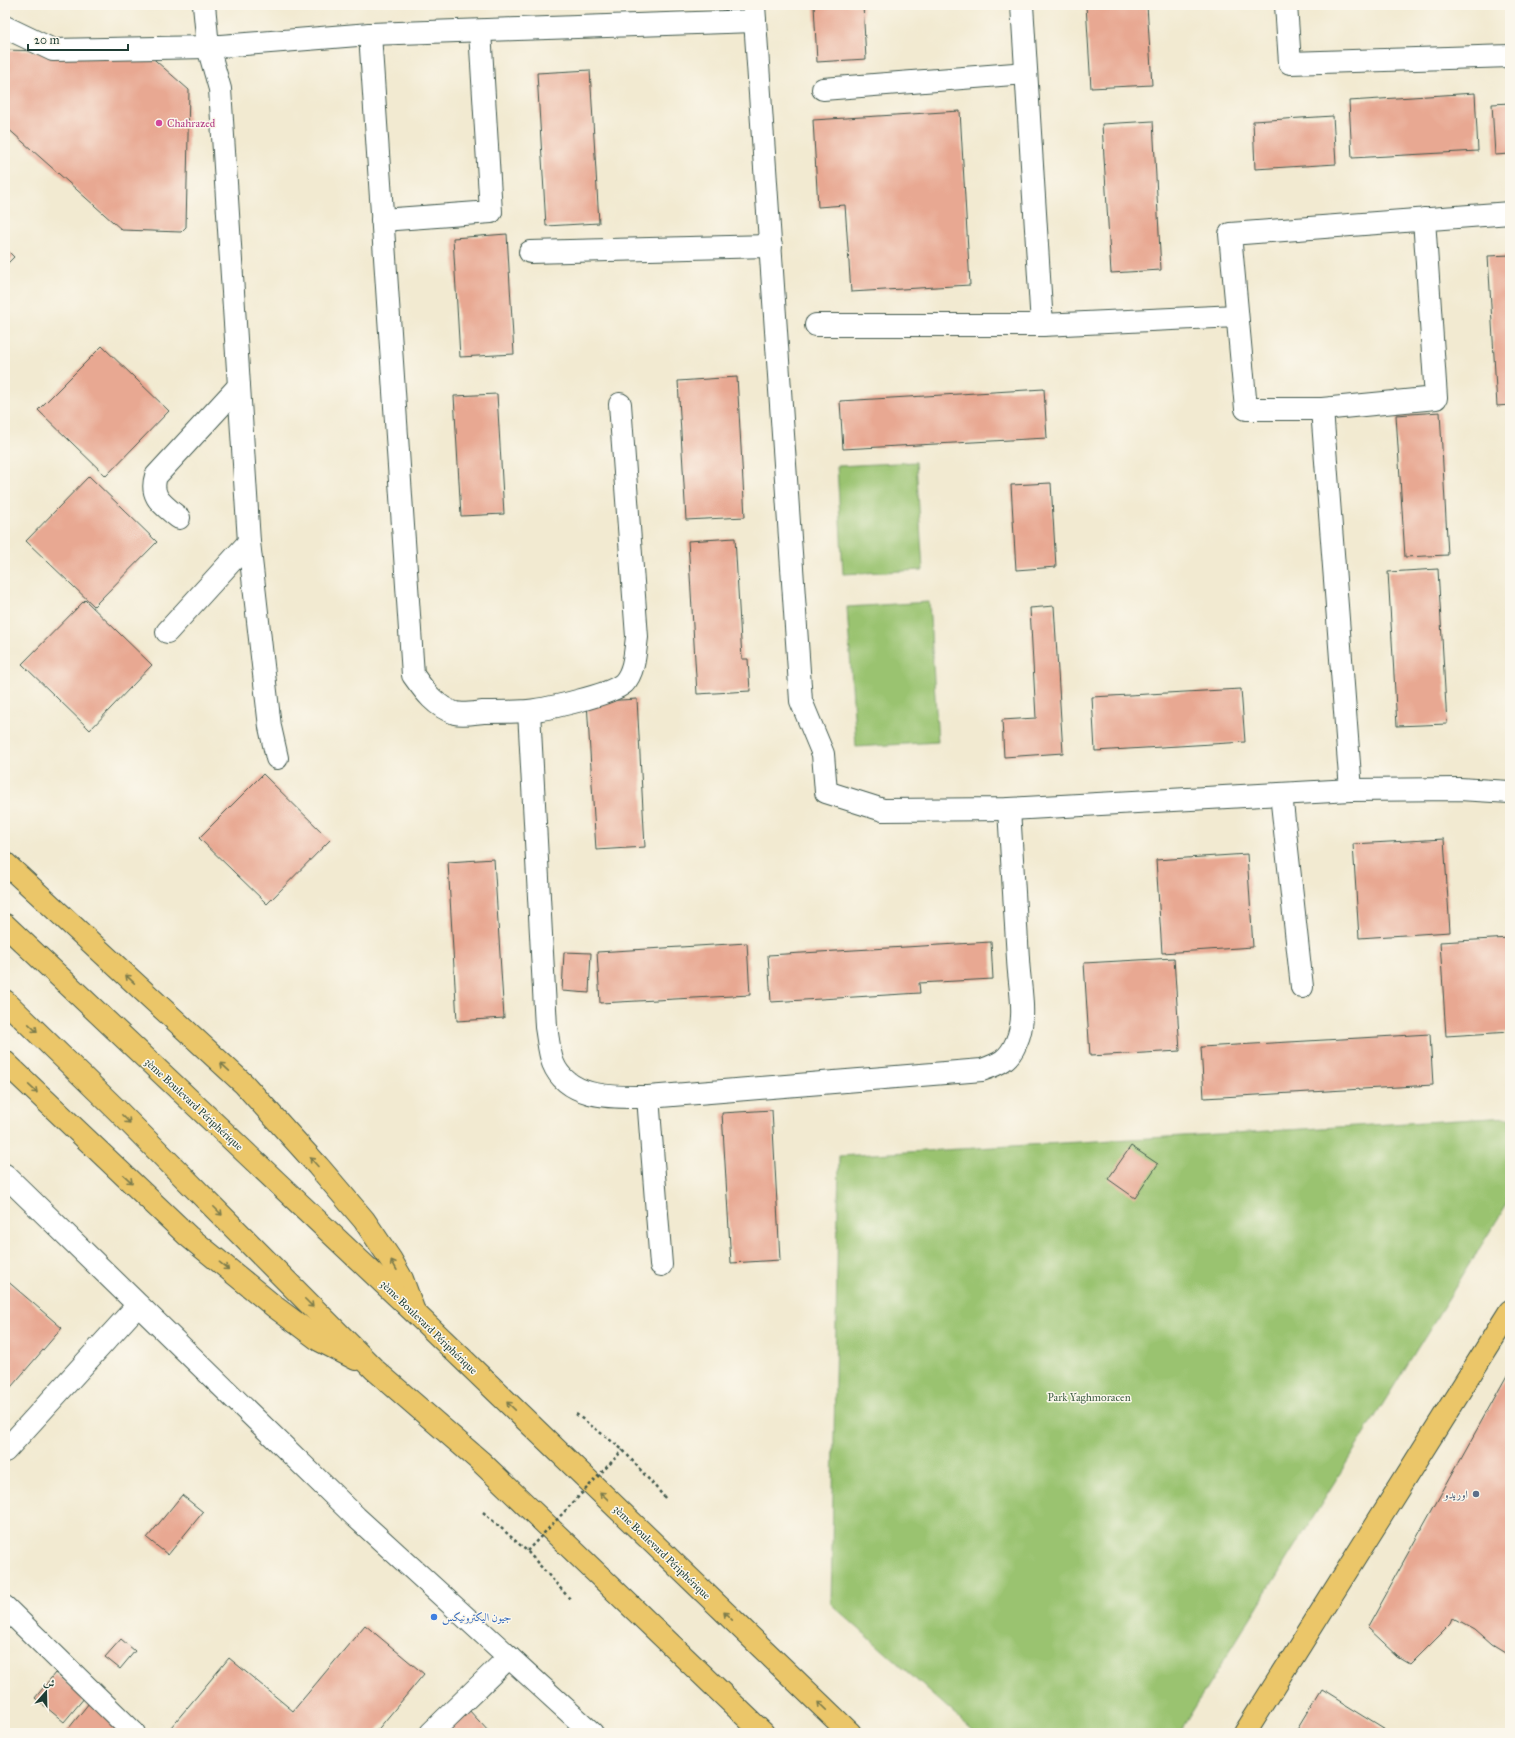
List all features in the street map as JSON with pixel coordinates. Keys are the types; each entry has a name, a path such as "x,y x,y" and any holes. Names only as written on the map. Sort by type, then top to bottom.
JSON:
{"main road":[{"path":"5,863 244,1084 276,1119 364,1220 402,1279 415,1313"},
{"name":"3ème Boulevard Périphérique","path":"5,925 415,1313 850,1733"},
{"path":"5,1001 117,1110 375,1370 480,1461 763,1733"},
{"path":"5,1062 188,1236 275,1307 319,1340 375,1370"},
{"path":"1245,1733 1510,1311"}],"street":[{"path":"204,5 208,47 220,89 249,542 270,727 276,758"},
{"path":"1022,5 1042,325"},
{"path":"1286,5 1290,63 1510,56"},
{"path":"5,27 53,50 208,47 370,34 480,31 755,13 801,701 823,754 826,792 883,810 1009,810 1351,790 1459,789 1510,792"},
{"path":"382,220 491,212 480,31"},
{"path":"370,34 413,675 426,694 441,707 457,713 529,711 591,698 616,689 627,678 634,659 637,637 620,404"},
{"path":"823,89 1026,73"},
{"path":"1424,219 1436,398 1322,409 1246,409 1230,234 1424,219 1510,213"},
{"path":"530,252 770,246"},
{"path":"816,325 1042,325 1237,316"},
{"path":"178,518 157,499 154,488 156,476 239,386"},
{"path":"1322,409 1351,790"},
{"path":"167,632 249,542"},
{"path":"529,711 546,1027 554,1064 568,1084 584,1092 618,1097 648,1097 982,1070 1000,1064 1011,1053 1017,1041 1023,1017 1019,982 1009,810"},
{"path":"1280,794 1302,986"},
{"path":"648,1097 661,1265"},
{"path":"5,1175 356,1517 592,1733"},
{"path":"5,1451 138,1305"},
{"path":"5,1607 134,1733"},
{"path":"431,1733 509,1657"}],"path":[{"path":"576,1414 623,1450 666,1499"},
{"path":"527,1551 623,1450"},
{"path":"483,1512 527,1551 570,1599"}],"green space":[{"path":"916,462 923,570 843,574 837,466"},
{"path":"929,602 938,742 856,747 847,607"},
{"name":"Park Yaghmoracen","path":"1510,1117 1510,1199 1179,1733 976,1733 831,1604 839,1156"}],"building":[{"path":"814,5 863,5 866,59 817,62"},
{"path":"1086,5 1147,5 1152,85 1091,88"},
{"path":"5,50 148,54 189,90 186,227 181,232 122,230 5,126"},
{"path":"590,70 599,223 546,226 537,73"},
{"path":"1475,93 1478,151 1352,158 1349,101"},
{"path":"1510,103 1510,154 1495,155 1492,104"},
{"path":"960,111 970,285 851,292 845,205 818,207 813,120"},
{"path":"1333,116 1336,164 1255,169 1253,121"},
{"path":"1153,121 1161,270 1111,273 1102,124"},
{"path":"507,234 514,354 460,357 453,238"},
{"path":"5,248 14,257 5,266"},
{"path":"1510,255 1510,405 1497,406 1488,256"},
{"path":"102,346 169,411 106,476 38,410"},
{"path":"737,377 745,517 686,520 678,381"},
{"path":"1044,389 1047,438 843,449 840,401"},
{"path":"497,394 504,514 461,516 454,396"},
{"path":"1440,412 1448,555 1405,557 1396,415"},
{"path":"89,476 157,542 94,606 26,541"},
{"path":"1051,483 1056,567 1016,570 1011,485"},
{"path":"735,538 742,659 748,659 750,691 697,694 688,541"},
{"path":"1438,569 1447,724 1397,726 1388,572"},
{"path":"85,600 152,665 90,730 22,664"},
{"path":"1054,606 1063,753 1004,757 1002,720 1036,718 1030,608"},
{"path":"1241,689 1245,742 1095,751 1092,697"},
{"path":"637,699 645,847 596,850 587,702"},
{"path":"263,774 330,840 267,904 199,838"},
{"path":"1444,839 1450,932 1359,938 1353,844"},
{"path":"1247,854 1253,947 1162,953 1156,860"},
{"path":"494,859 504,1018 457,1021 448,862"},
{"path":"1510,938 1510,1032 1446,1036 1440,942"},
{"path":"991,942 993,979 919,983 920,993 771,1002 768,955"},
{"path":"747,943 750,995 600,1003 597,952"},
{"path":"564,952 591,953 589,993 562,991"},
{"path":"1174,958 1180,1051 1090,1056 1084,963"},
{"path":"1430,1034 1433,1085 1204,1098 1201,1047"},
{"path":"772,1110 780,1260 731,1263 722,1113"},
{"path":"1131,1146 1158,1164 1135,1198 1108,1179"},
{"path":"5,1279 62,1328 5,1394"},
{"name":"اوريدو","path":"1510,1370 1510,1656 1492,1645 1474,1629 1454,1618 1452,1623 1411,1664 1399,1657 1367,1627"},
{"path":"182,1495 203,1512 168,1555 147,1538"},
{"path":"365,1625 424,1674 375,1733 166,1733 229,1658 293,1711"},
{"path":"121,1639 135,1651 120,1669 105,1657"},
{"path":"55,1673 85,1697 64,1722 35,1698"},
{"path":"1321,1690 1390,1733 1295,1733"},
{"path":"89,1703 127,1733 65,1733"},
{"path":"468,1709 490,1733 432,1733"}],"place":[{"name":"Chahrazed","path":"159,123"},
{"name":"اوريدو","path":"1476,1494"},
{"name":"جيون اليكترونيكس","path":"434,1617"}]}
